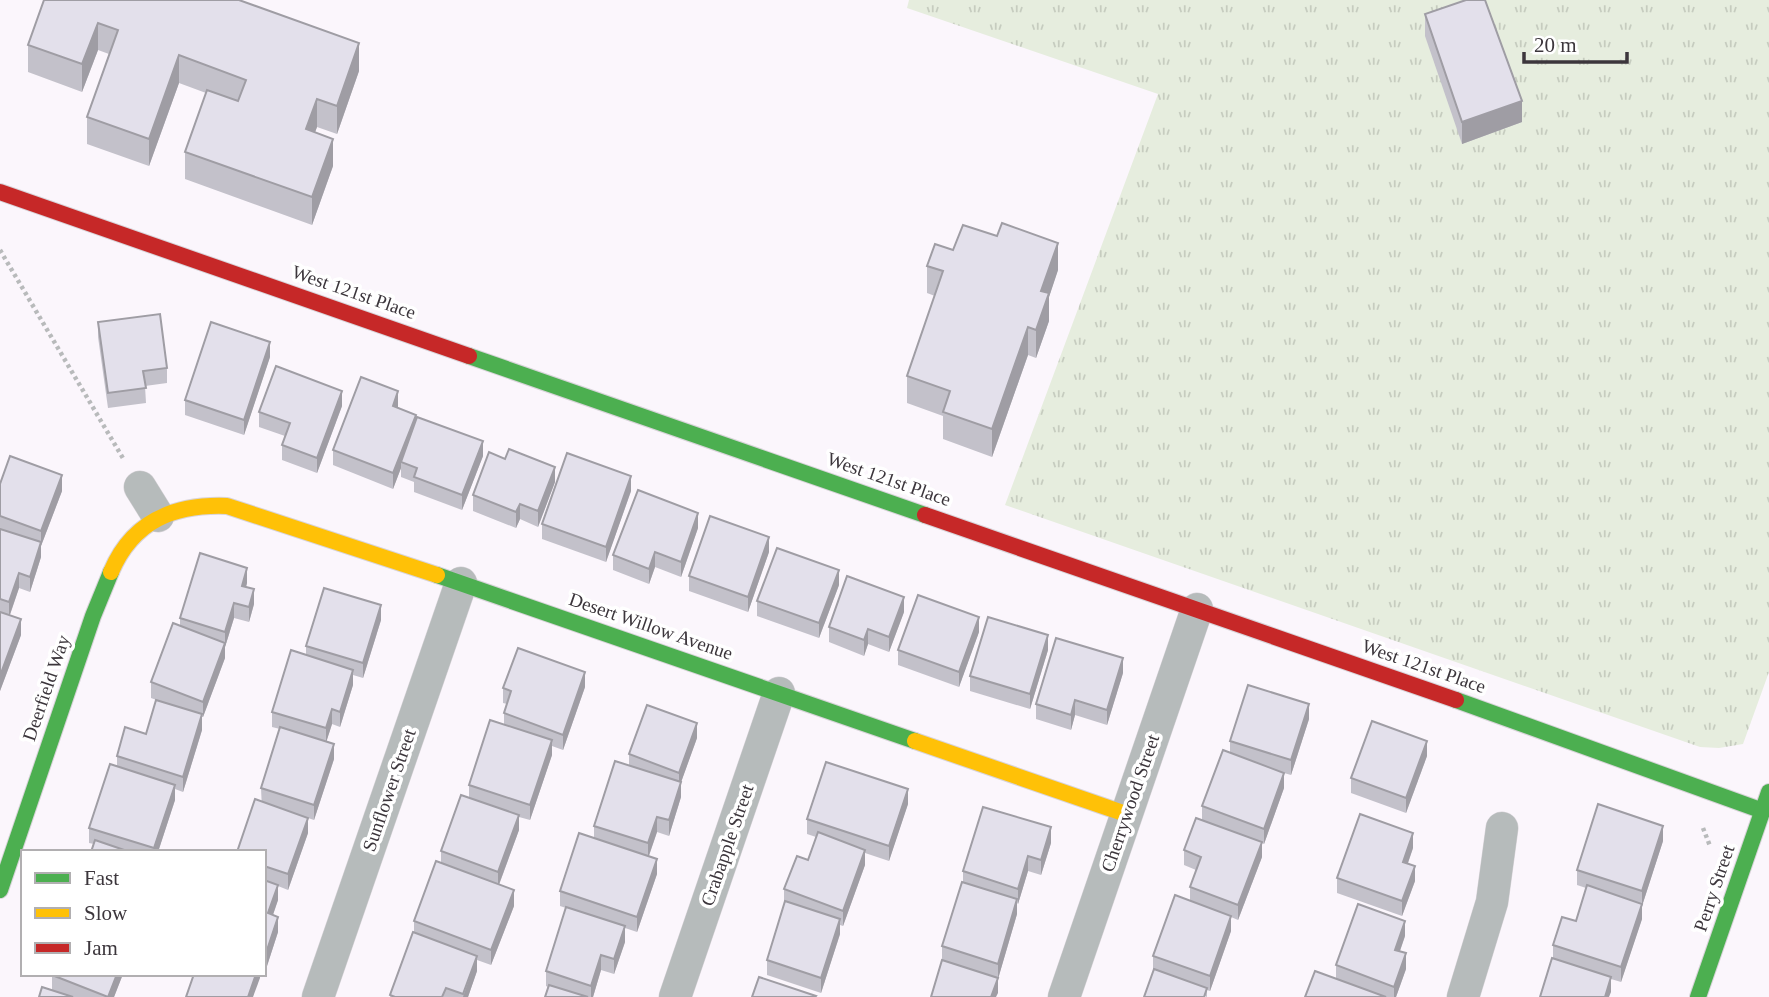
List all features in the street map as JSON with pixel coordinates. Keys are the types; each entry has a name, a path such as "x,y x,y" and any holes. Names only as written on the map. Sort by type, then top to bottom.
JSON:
{"street":[{"name":"West 121st Place","path":"0,192 1197,608 1763,811"},
{"path":"140,487 158,516"},
{"name":"Desert Willow Avenue","path":"158,516 201,505 227,506 461,583 1126,814"},
{"name":"Deerfield Way","path":"0,890 93,616 115,562 142,528 158,516"},
{"name":"Sunflower Street","path":"318,997 461,583"},
{"name":"Cherrywood Street","path":"1064,997 1197,608"},
{"name":"Crabapple Street","path":"675,997 779,693"},
{"name":"Perry Street","path":"1698,997 1769,792"},
{"path":"1463,997 1492,902 1502,828"}],"path":[{"path":"0,250 140,487"}],"green space":[{"path":"909,0 1769,0 1769,672 1743,744 1719,748 1700,747 1005,505 1158,94 907,8"}],"building":[{"path":"44,0 239,0 359,43 337,106 317,99 306,129 333,139 312,197 185,152 207,90 238,101 246,80 179,55 149,139 87,117 118,30 98,23 82,64 28,45"},
{"path":"1466,0 1485,0 1522,101 1462,122 1425,14"},
{"path":"1002,223 1058,243 1041,291 1049,293 1036,330 1028,327 992,429 943,412 950,391 907,376 943,271 927,266 935,244 953,250 963,225 997,236"},
{"path":"160,314 167,368 143,371 146,388 108,393 98,322"},
{"path":"211,322 270,342 244,420 185,400"},
{"path":"276,366 342,391 317,458 282,445 290,423 259,412"},
{"path":"361,377 398,391 393,406 416,415 393,473 333,450"},
{"path":"417,417 483,441 462,495 414,477 417,468 401,462"},
{"path":"509,449 555,467 538,511 520,504 516,512 473,495 489,452 505,459"},
{"path":"567,453 631,476 606,547 542,524"},
{"path":"10,456 62,475 41,531 0,516 0,484"},
{"path":"638,490 698,513 681,562 655,552 649,569 613,555"},
{"path":"710,516 769,537 748,597 689,576"},
{"path":"0,529 41,542 30,577 19,573 9,602 0,599"},
{"path":"777,548 839,570 819,623 757,601"},
{"path":"200,553 247,568 242,586 254,589 249,607 234,603 225,632 180,618"},
{"path":"847,576 904,597 889,637 868,629 864,640 829,627"},
{"path":"324,588 381,605 363,663 306,646"},
{"path":"918,595 979,617 959,672 898,650"},
{"path":"0,612 21,619 0,676"},
{"path":"988,617 1048,635 1030,694 970,676"},
{"path":"173,623 225,643 203,702 151,682"},
{"path":"1056,638 1123,658 1107,710 1075,700 1071,715 1036,704"},
{"path":"518,648 585,672 563,735 504,713 511,691 503,688"},
{"path":"291,650 353,670 340,712 332,709 326,728 272,712"},
{"path":"1248,685 1309,704 1291,760 1230,741"},
{"path":"156,700 202,714 183,777 117,756 125,727 146,734"},
{"path":"647,705 697,723 679,773 629,754"},
{"path":"490,720 552,740 530,805 469,785"},
{"path":"1372,721 1427,741 1406,798 1351,778"},
{"path":"280,727 334,744 314,805 261,788"},
{"path":"1223,750 1284,773 1264,829 1202,806"},
{"path":"615,761 681,782 669,820 657,817 648,843 594,826"},
{"path":"826,762 908,789 889,846 807,819"},
{"path":"110,764 175,785 154,848 89,828"},
{"path":"461,795 519,815 498,872 441,851"},
{"path":"255,799 308,818 288,874 266,867 266,850 238,850"},
{"path":"1598,804 1663,826 1642,891 1577,870"},
{"path":"983,807 1051,827 1041,860 1028,856 1018,889 963,871"},
{"path":"1360,814 1413,833 1403,862 1415,866 1402,901 1337,878"},
{"path":"1196,818 1262,842 1238,905 1190,887 1201,857 1184,850"},
{"path":"818,832 865,850 843,911 784,889 797,856 808,860"},
{"path":"579,833 657,859 637,917 560,891"},
{"path":"95,840 124,850 92,850"},
{"path":"436,861 514,890 491,950 414,921"},
{"path":"266,881 278,885 268,913 278,917 267,950"},
{"path":"962,882 1017,899 998,964 942,946"},
{"path":"1587,885 1642,904 1621,967 1553,945 1562,917 1576,921"},
{"path":"1175,895 1231,916 1210,976 1153,956"},
{"path":"785,901 840,919 821,978 767,960"},
{"path":"1358,904 1405,921 1395,950 1406,953 1394,987 1336,965"},
{"path":"566,907 625,926 614,959 601,955 591,986 546,971"},
{"path":"413,932 477,956 463,994 446,988 442,997 390,995"},
{"path":"1552,958 1611,977 1605,997 1540,997"},
{"path":"942,960 998,978 991,997 931,997"},
{"path":"1154,969 1207,988 1204,997 1144,997"},
{"path":"1315,971 1386,997 1305,997"},
{"path":"55,976 116,976 108,997"},
{"path":"193,976 255,976 248,997 186,997"},
{"path":"759,977 816,996 752,997"},
{"path":"549,985 588,997 545,997"},
{"path":"42,987 73,997 39,997"}],"traffic: fast":[{"path":"469,356 925,515"},
{"path":"0,890 93,616 111,572"},
{"path":"437,575 915,741"},
{"path":"1456,700 1763,811"},
{"path":"1698,997 1769,792"}],"traffic: slow":[{"path":"111,572 131,539 158,519 190,508 227,506 437,575"},
{"path":"915,741 1126,814"}],"traffic: jam":[{"path":"0,192 469,356"},
{"path":"925,515 1456,700"}]}
